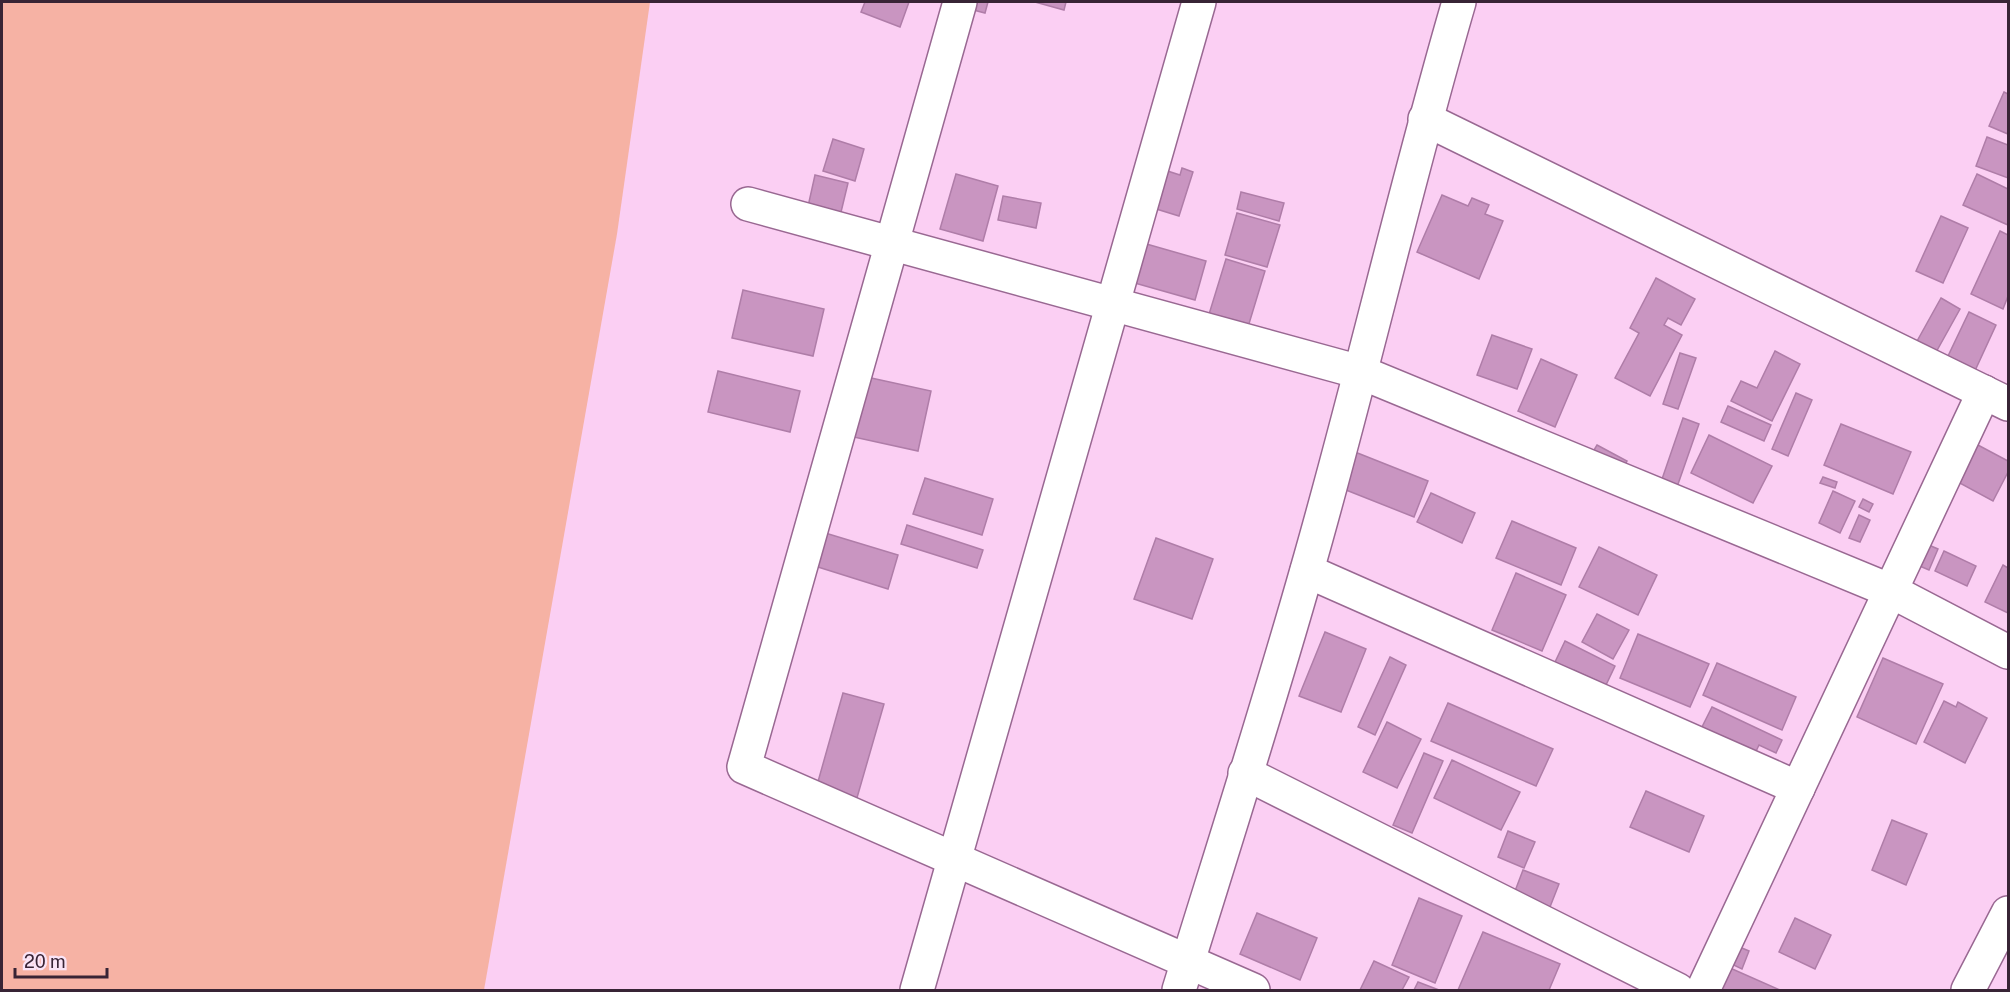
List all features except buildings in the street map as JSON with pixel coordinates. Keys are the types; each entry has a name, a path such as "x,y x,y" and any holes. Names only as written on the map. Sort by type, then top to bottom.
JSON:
{"street":[{"path":"960,2 744,767 955,860 1184,976 1253,990"},
{"path":"917,990 1199,2"},
{"path":"1184,976 1307,571 1425,119 1459,2"},
{"path":"1425,119 1996,398 1891,591 1703,990"},
{"path":"748,204 1360,372 1891,591 2008,652"},
{"path":"1307,571 1798,788"},
{"path":"1245,774 1678,990"},
{"path":"1968,990 2008,913"}],"shaded area":[{"path":"2,2 650,2 617,234 484,990 2,990"}]}
